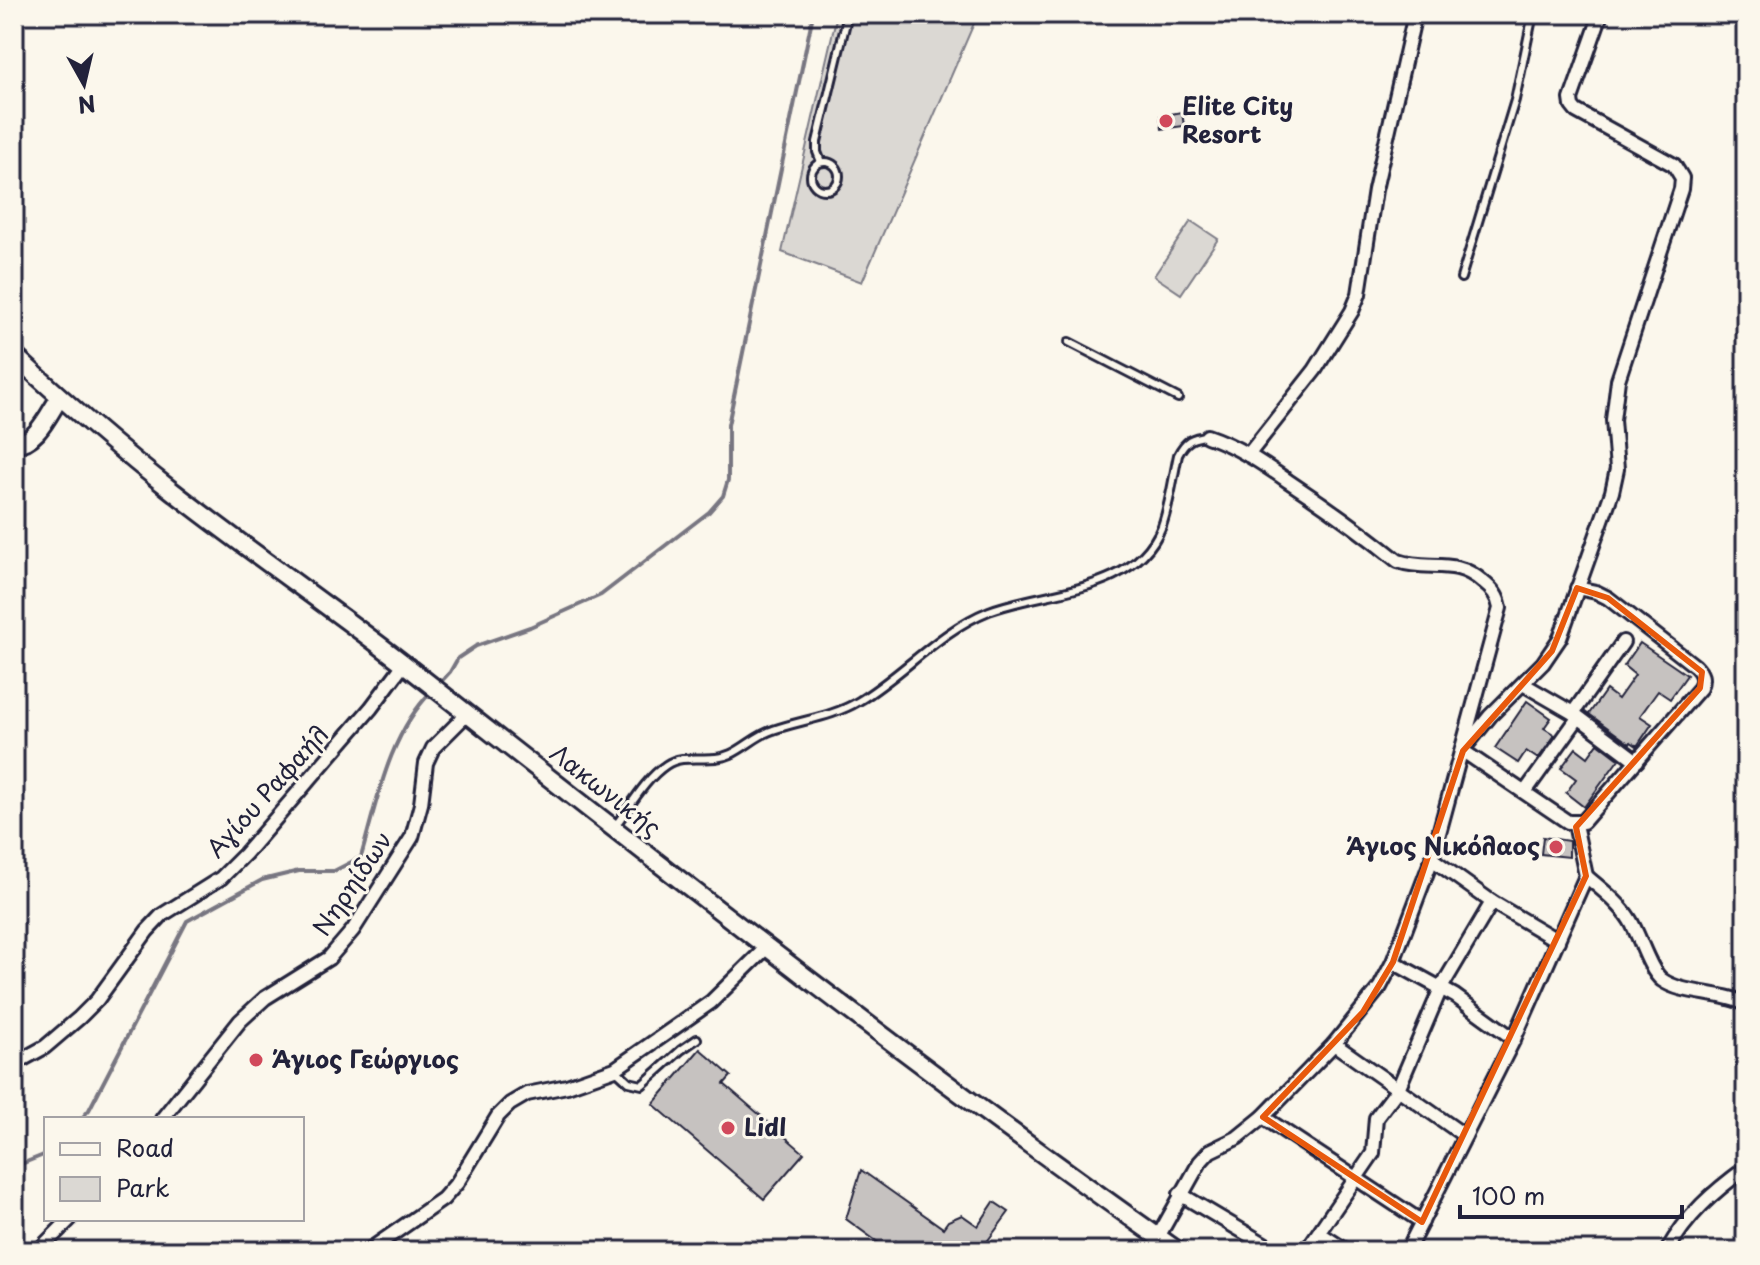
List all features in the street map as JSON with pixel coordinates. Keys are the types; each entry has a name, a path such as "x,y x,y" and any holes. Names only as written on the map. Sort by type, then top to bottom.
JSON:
{"main road":[{"name":"Λακωνικής","path":"14,355 175,493 425,680 766,948 988,1116 1175,1250"},
{"path":"14,443 21,444 31,438 60,397"}],"street":[{"path":"1248,455 1315,370 1352,311 1359,294 1377,181 1415,14"},
{"path":"1463,751 1479,728 1523,684 1560,638 1612,492 1617,469 1613,420 1618,380 1681,189 1682,178 1674,165 1572,106 1571,99 1601,14"},
{"path":"1158,1237 1200,1162 1210,1151 1237,1138 1263,1117 1334,1044 1371,999 1393,962 1432,859 1500,608 1493,590 1469,571 1453,566 1418,566 1398,561 1336,512 1228,443 1207,436"},
{"path":"1463,751 1575,824 1589,818 1700,688 1702,672 1608,598 1577,588"},
{"path":"1525,792 1623,642"},
{"name":"Αγίου Ραφαήλ","path":"14,1064 45,1047 97,1000 162,915 221,878 245,854 361,720 404,664"},
{"path":"1523,684 1576,716 1637,761"},
{"name":"Νηρηίδων","path":"164,1117 240,1021 265,998 329,958 353,930 412,837 421,804 426,763 433,748 465,712"},
{"path":"1407,1251 1514,1039 1586,876 1575,824"},
{"path":"1432,859 1492,902 1558,941"},
{"path":"1586,876 1629,918 1659,978 1675,987 1730,996 1746,1004"},
{"path":"1306,1251 1373,1153 1376,1118 1398,1089 1441,988 1492,902"},
{"path":"368,1251 443,1199 457,1183 498,1116 510,1104 527,1094 567,1086 615,1069 702,1009 766,948"},
{"path":"1393,962 1455,996 1514,1039"},
{"path":"1334,1044 1465,1136"},
{"path":"1263,1117 1422,1222"},
{"path":"1667,1251 1677,1233 1712,1192 1746,1168"},
{"path":"1180,1194 1276,1251"},
{"path":"38,1251 68,1221"},
{"path":"1319,1233 1347,1251"}],"lane":[{"path":"821,162 817,142 848,14"},
{"path":"1461,278 1515,100 1533,14"},
{"path":"821,162 830,163 837,170 839,180 833,188 824,190 815,186 810,178 813,168 821,162"},
{"path":"1069,342 1178,398"},
{"path":"613,828 655,774 674,761 722,758 774,729 841,710 898,674 945,635 977,617 1009,605 1078,588 1121,572 1153,544 1161,527 1178,455 1184,444 1194,437 1207,436"},
{"path":"615,1069 629,1082 642,1085 697,1039"}],"highlighted area":[{"path":"1577,588 1608,598 1702,672 1700,688 1576,827 1586,876 1422,1222 1263,1117 1363,1012 1393,962 1463,751 1552,651"}],"green space":[{"path":"837,14 978,14 862,282 782,252"},
{"path":"1191,221 1218,239 1181,294 1154,276"}],"building":[{"path":"1182,112 1184,126 1162,129 1160,116"},
{"path":"1640,643 1687,675 1670,699 1658,691 1640,716 1652,724 1637,746 1589,714 1606,690 1618,699 1635,675 1624,666"},
{"path":"1527,701 1551,718 1544,728 1555,735 1538,759 1526,751 1518,763 1495,748"},
{"path":"1598,743 1619,759 1584,807 1566,793 1576,779 1561,768 1576,748 1588,757"},
{"name":"Άγιος Νικόλαος","path":"1543,837 1569,841 1569,857 1541,854"},
{"name":"Lidl","path":"700,1049 731,1076 724,1084 804,1153 764,1199 653,1104"},
{"path":"861,1170 943,1228 948,1221 962,1215 978,1226 994,1202 1009,1212 980,1251 926,1251 919,1246 916,1251 910,1251 896,1241 890,1251 846,1219"}],"waterway":[{"path":"438,685 458,658 476,646 530,627 601,595 709,512 723,496 728,480 728,425 813,14"},
{"path":"83,1117 187,921 262,880 299,871 334,871 361,857 386,769 405,727 432,691"},
{"path":"14,1167 44,1155"}],"place":[{"name":"Elite City Resort","path":"1166,121"},
{"name":"Άγιος Νικόλαος","path":"1556,847"},
{"name":"Άγιος Γεώργιος","path":"256,1060"},
{"name":"Lidl","path":"728,1128"}]}
